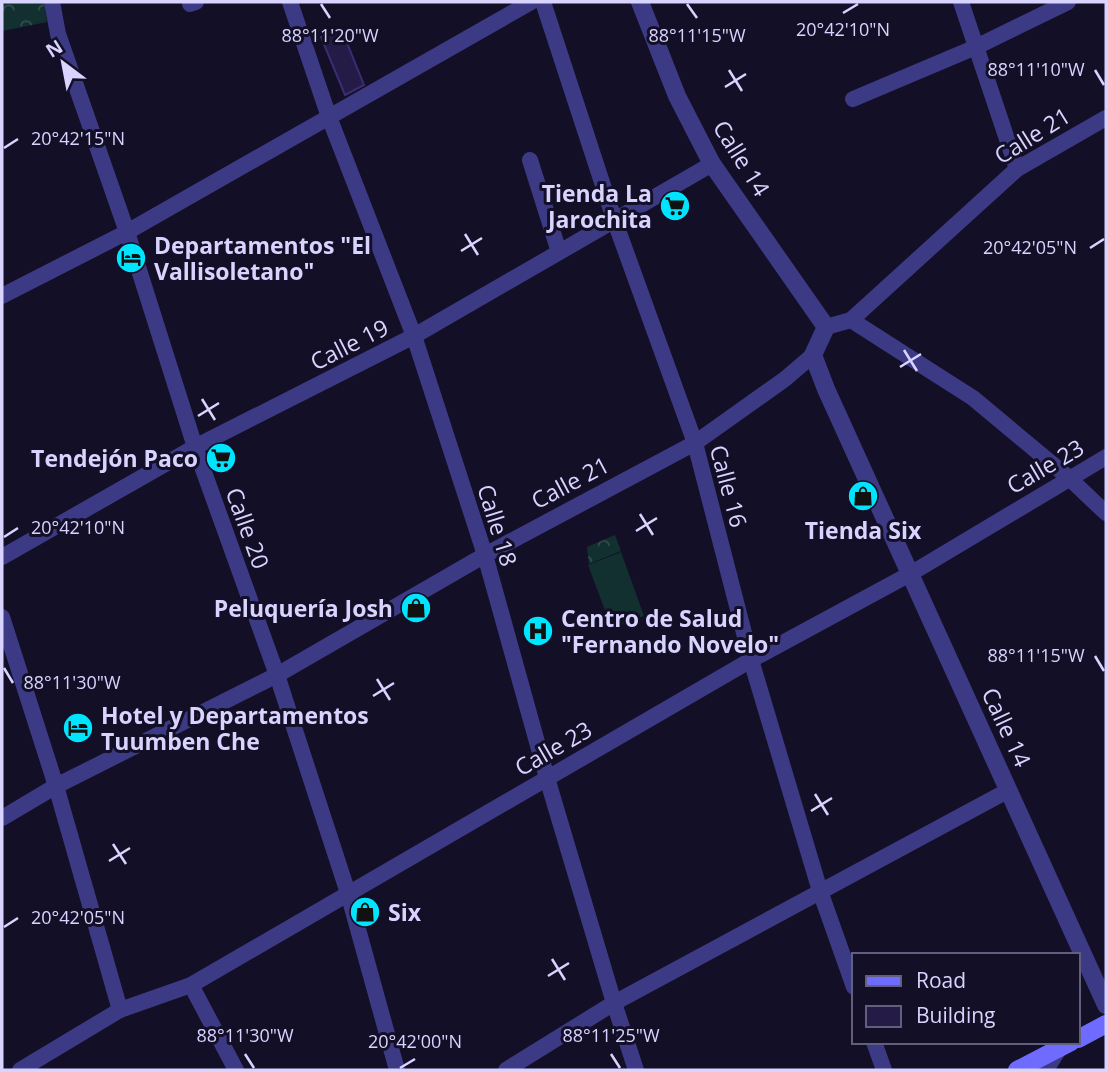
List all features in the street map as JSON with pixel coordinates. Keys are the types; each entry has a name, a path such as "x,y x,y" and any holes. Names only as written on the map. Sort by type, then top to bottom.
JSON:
{"main road":[{"path":"1080,1037 1106,1024"},
{"path":"1017,1070 1065,1045"}],"street":[{"name":"Calle 20","path":"51,2 58,34 127,232 195,447 277,675 348,892 397,1070"},
{"name":"Calle 18","path":"290,2 329,117 414,336 485,555 547,778 636,1070"},
{"path":"2,296 127,232 531,2"},
{"name":"Calle 16","path":"543,2 614,219 695,443 751,660 820,891 852,981"},
{"name":"Calle 14","path":"640,2 677,96 712,164 826,327"},
{"path":"961,2 1017,169"},
{"path":"853,99 976,47 1068,2"},
{"name":"Calle 21","path":"2,818 56,786 277,675 485,555 695,443 785,379 813,355 826,327 851,320 1017,169 1106,118"},
{"path":"530,160 559,251"},
{"name":"Calle 19","path":"2,557 195,447 414,336 712,164"},
{"path":"851,320 973,398 1069,478 1106,513"},
{"name":"Calle 14","path":"813,355 910,575 1106,1004"},
{"name":"Calle 23","path":"20,1070 120,1010 191,985 751,660 910,575 1106,457"},
{"path":"2,617 56,786 120,1010"},
{"path":"506,1070 614,1003 1009,790"},
{"path":"191,985 236,1070"},
{"path":"875,1044 884,1070"},
{"path":"1045,1070 1065,1045"}],"green space":[{"path":"2,2 44,2 47,22 2,31"},
{"path":"615,535 621,551 589,564 587,547"},
{"path":"621,552 644,616 612,629 588,565"}],"building":[{"path":"341,28 364,85 345,95 321,37"}],"place":[{"name":"Tienda La Jarochita","path":"675,206"},
{"name":"Departamentos \"El Vallisoletano\"","path":"131,258"},
{"name":"Tendejón Paco","path":"221,458"},
{"name":"Tienda Six","path":"863,496"},
{"name":"Peluquería Josh","path":"416,608"},
{"name":"Centro de Salud \"Fernando Novelo\"","path":"538,631"},
{"name":"Hotel y Departamentos Tuumben Che","path":"78,728"},
{"name":"Six","path":"365,912"}]}
